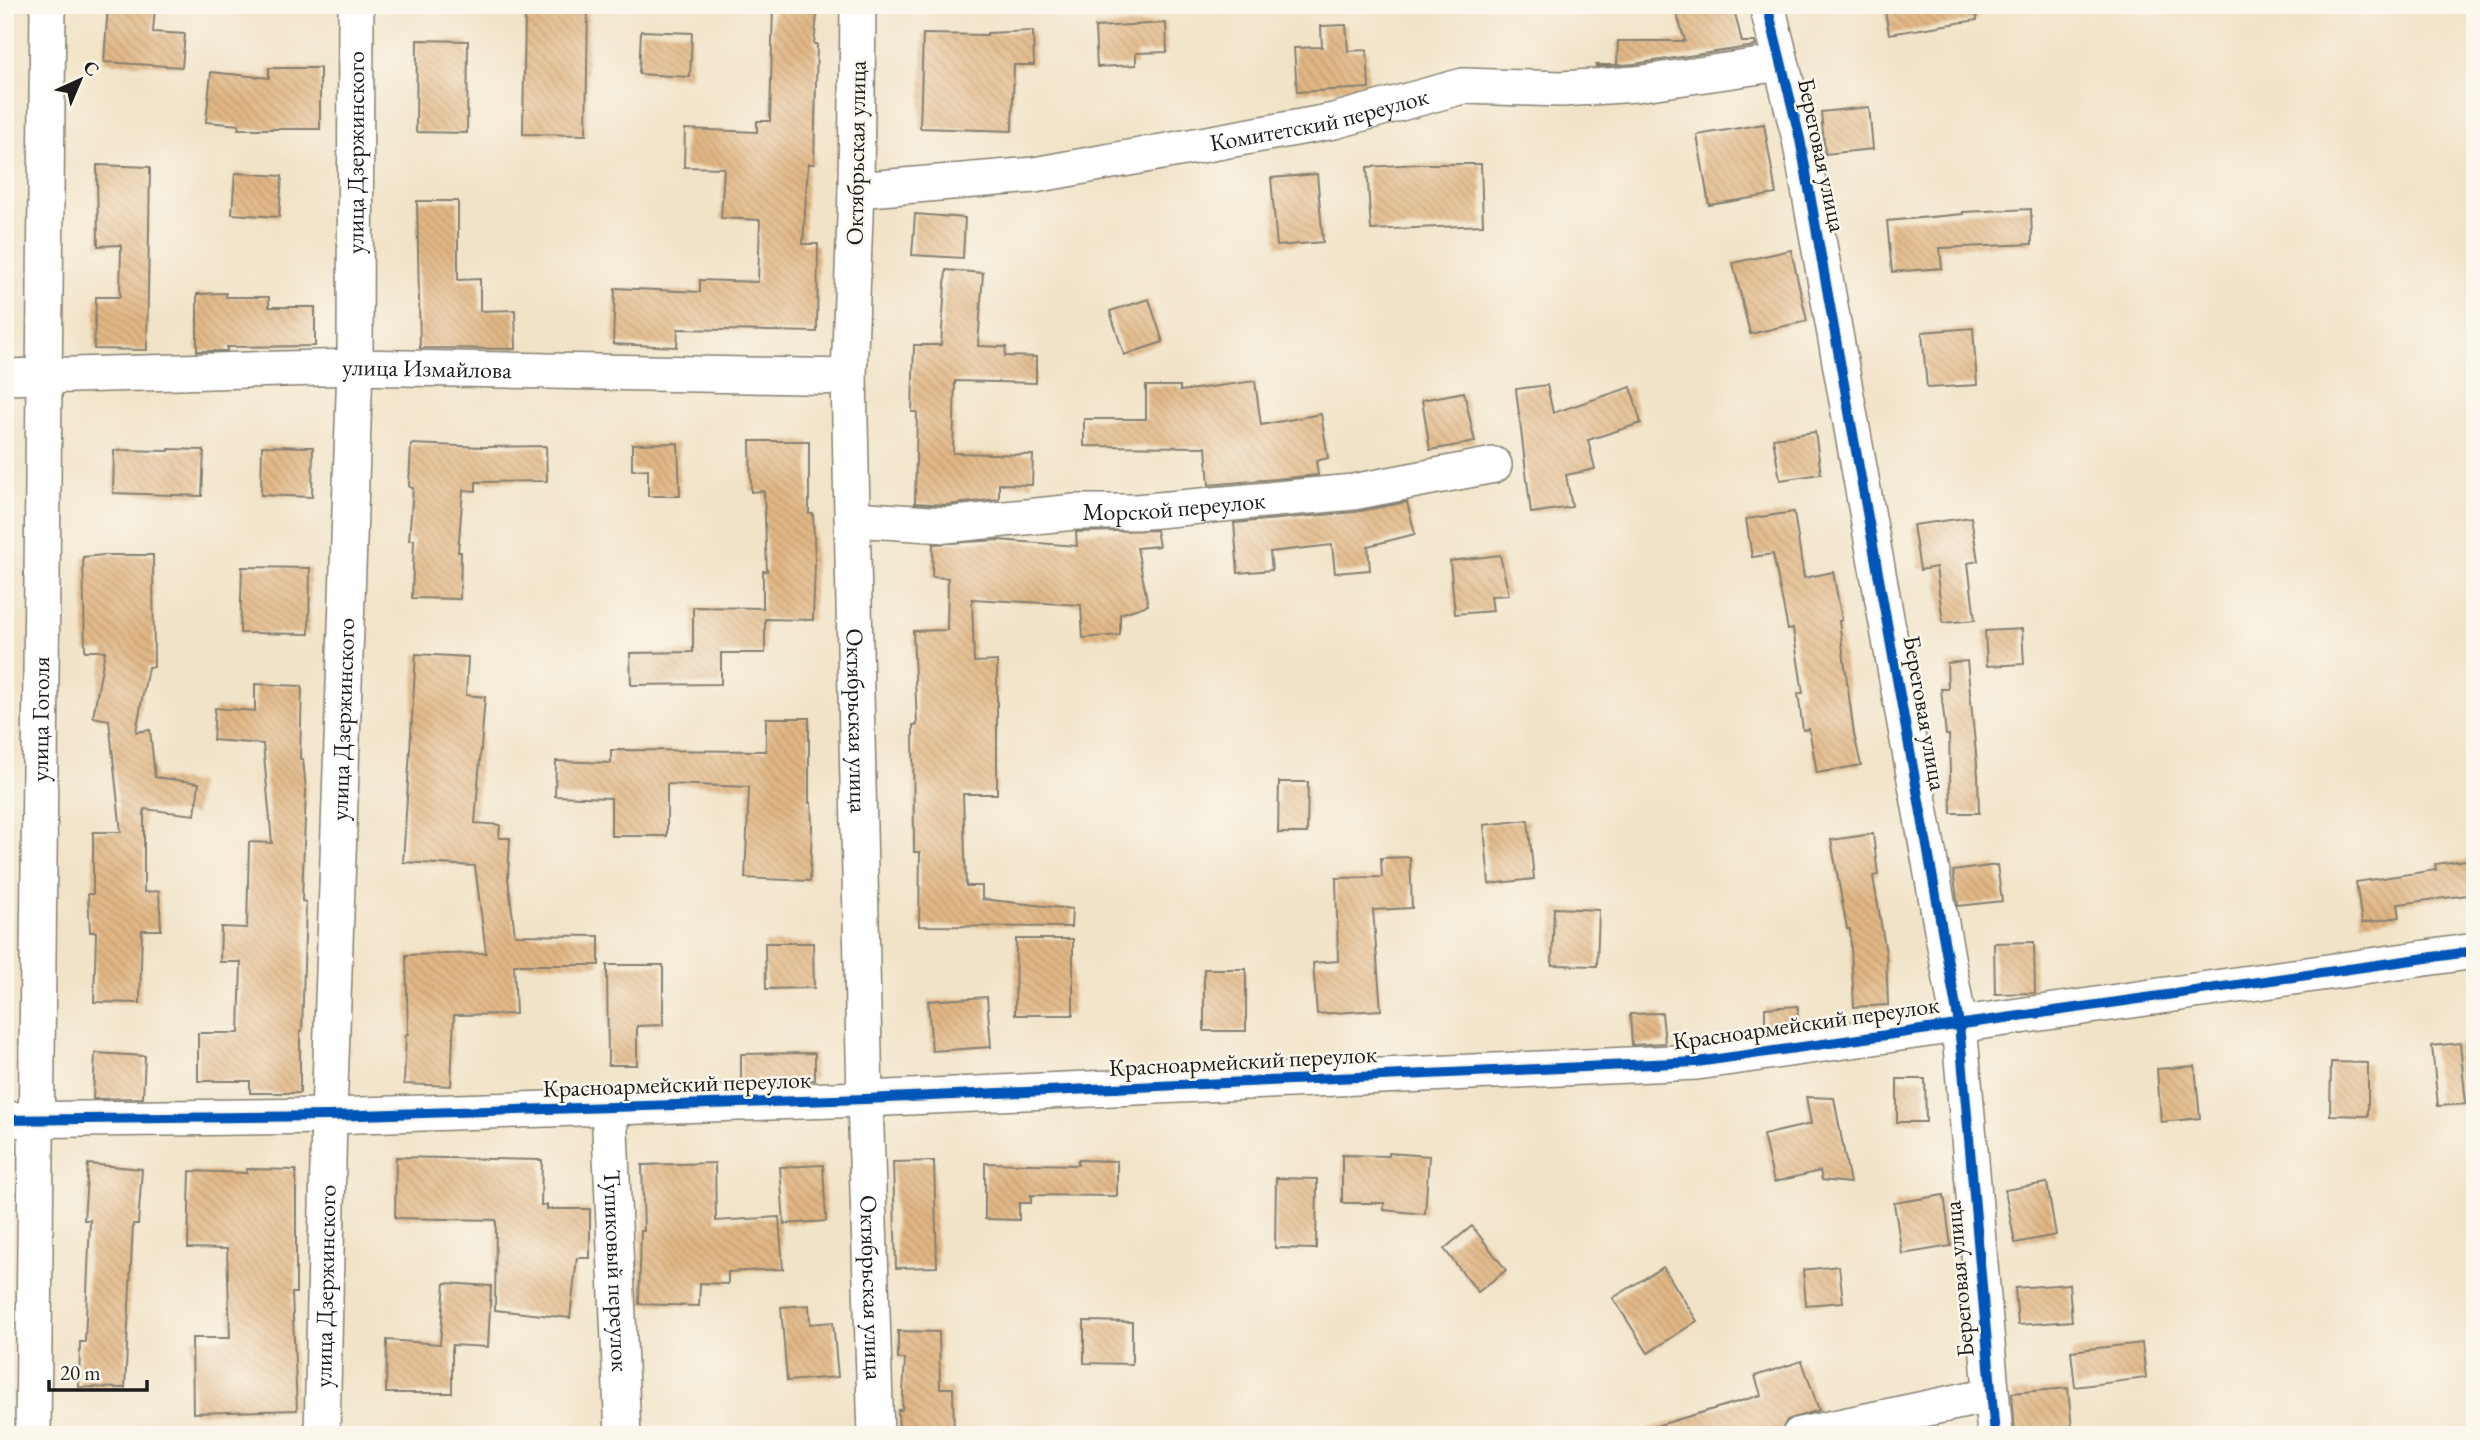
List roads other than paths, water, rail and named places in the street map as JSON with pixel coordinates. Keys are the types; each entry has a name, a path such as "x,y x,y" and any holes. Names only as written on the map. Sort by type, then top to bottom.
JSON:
{"street":[{"name":"улица Гоголя","path":"33,1435 20,1321 21,1120 44,376 48,5"},
{"name":"улица Дзержинского","path":"322,1435 329,1116 355,367 356,5"},
{"name":"Октябрьская улица","path":"858,5 856,190 849,377 865,1099 876,1435"},
{"name":"Береговая улица","path":"1767,5 1800,139 1959,1024 1995,1435"},
{"name":"Комитетский переулок","path":"856,190 1034,175 1334,121 1463,86 1562,89 1636,84 1781,63"},
{"name":"улица Измайлова","path":"5,377 355,367 849,377"},
{"name":"Морской переулок","path":"853,519 946,525 1074,512 1136,512 1353,492 1494,466"},
{"name":"Красноармейский переулок","path":"21,1120 329,1116 865,1099 1696,1062 2475,951"},
{"name":"Тупиковый переулок","path":"609,1107 623,1435"},
{"path":"1800,1435 1990,1395"}]}
